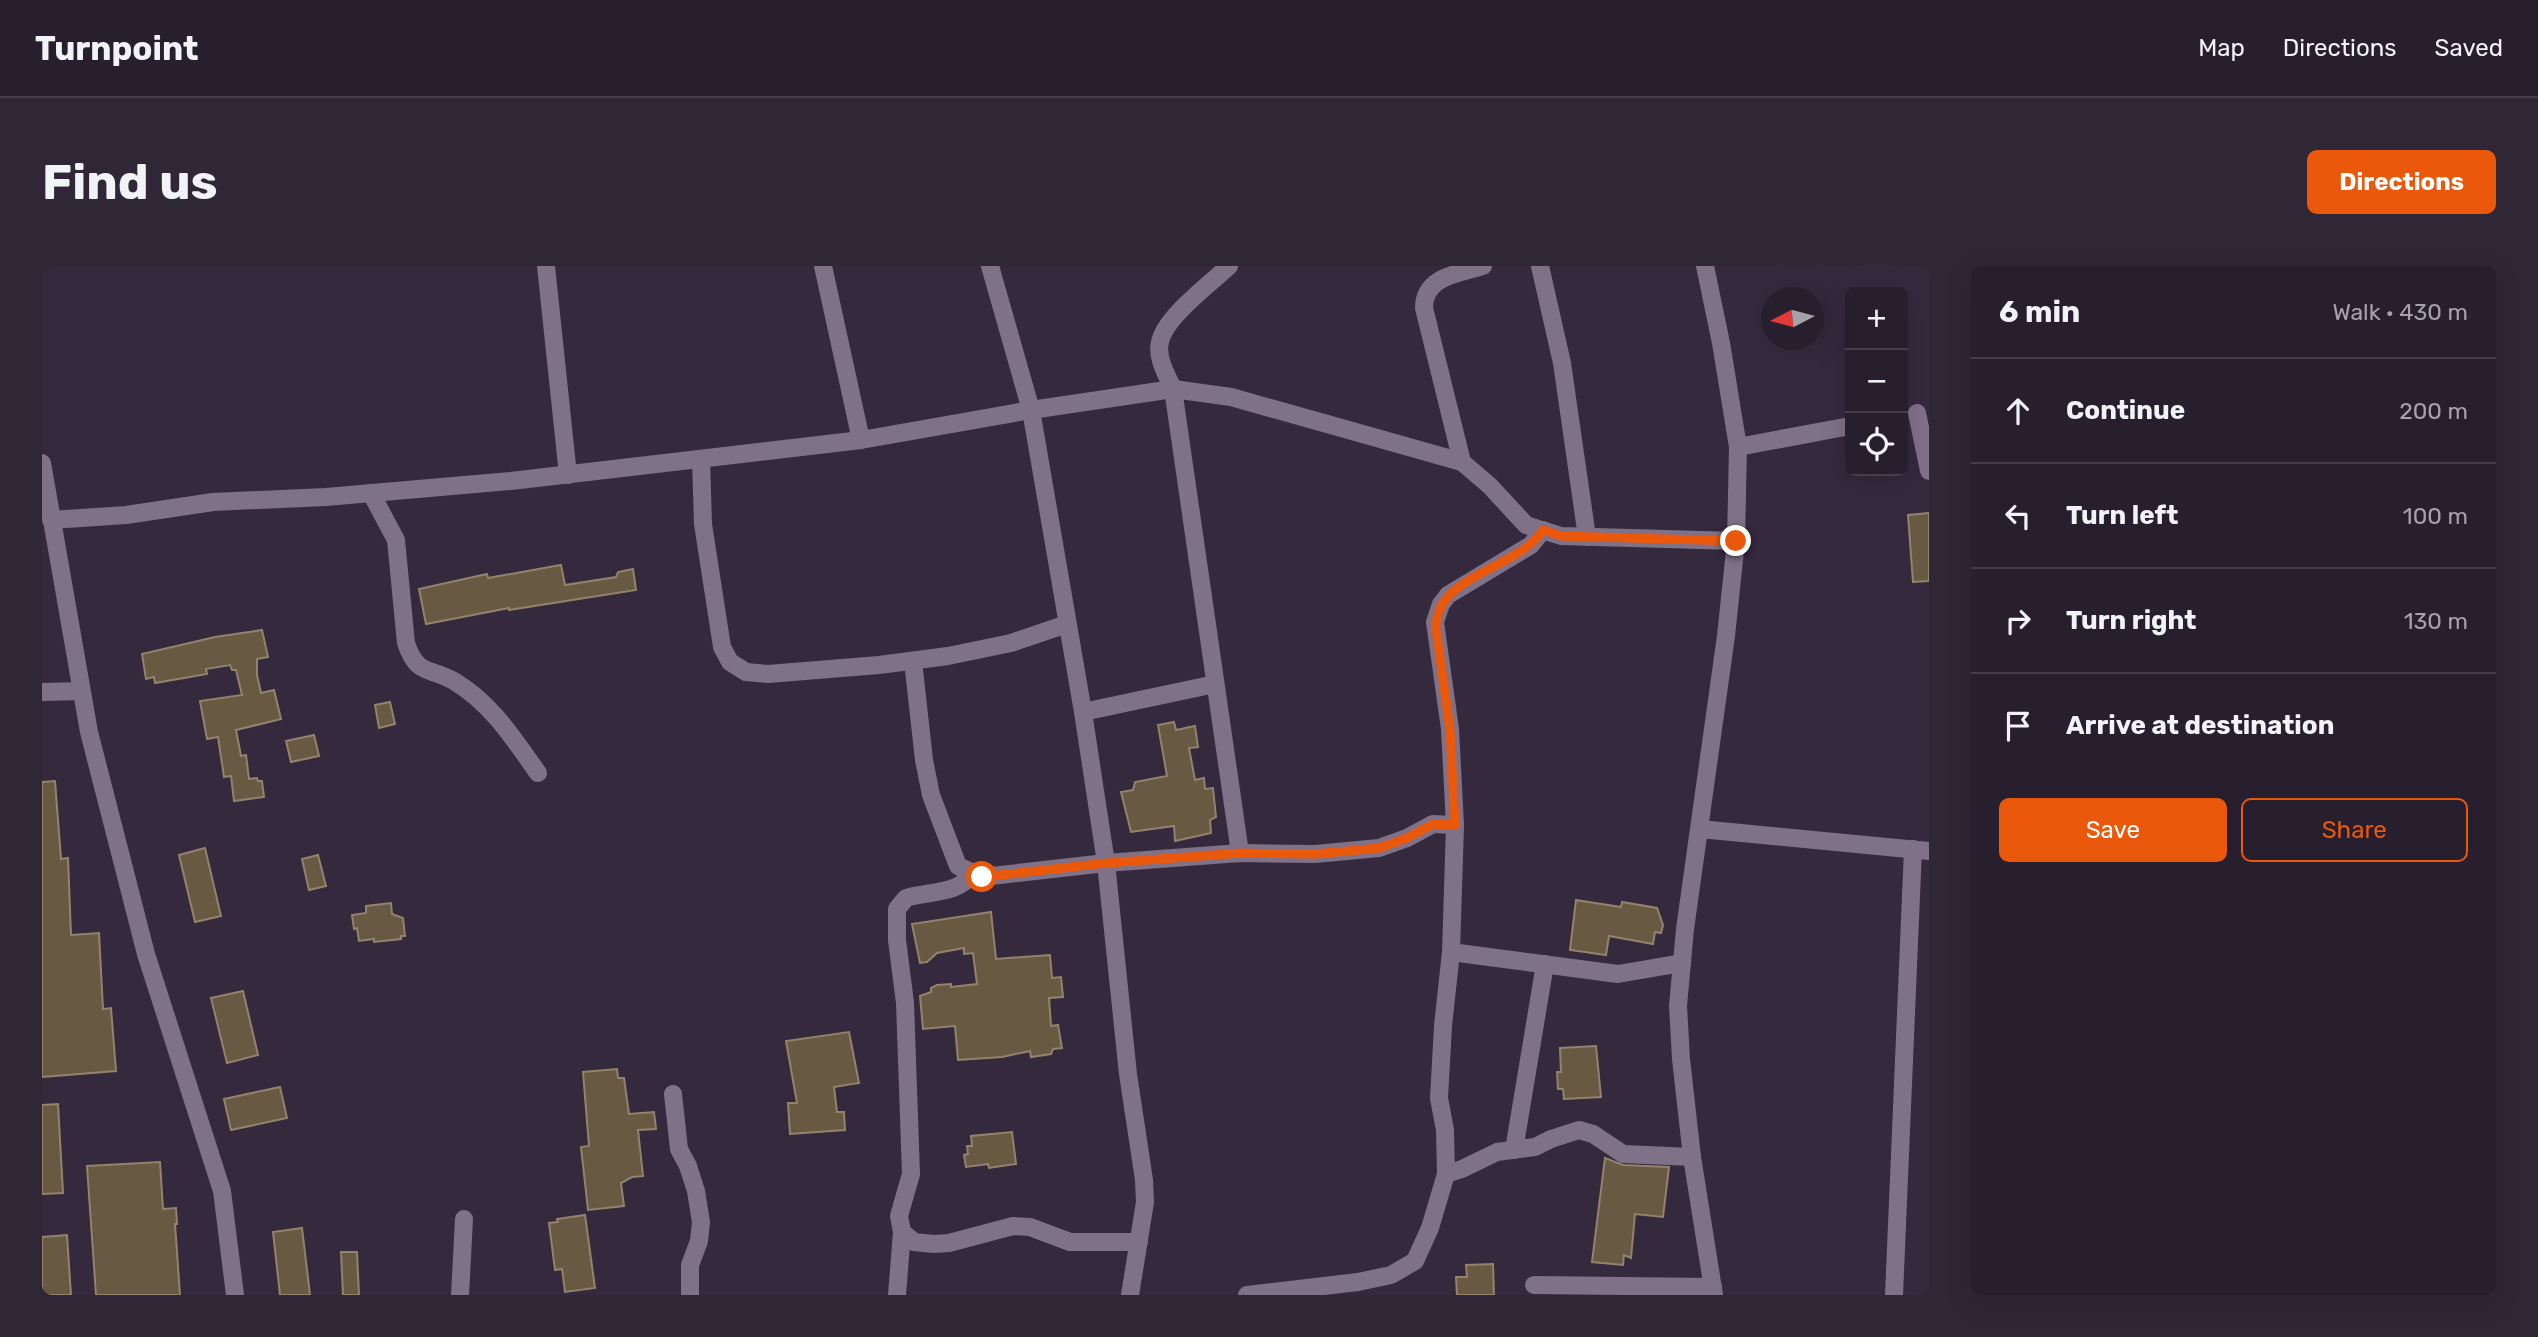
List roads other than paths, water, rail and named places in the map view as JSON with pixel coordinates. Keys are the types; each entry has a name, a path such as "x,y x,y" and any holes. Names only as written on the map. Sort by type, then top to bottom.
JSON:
{"street":[{"path":"546,266 568,475"},
{"path":"823,266 861,440"},
{"path":"990,266 1031,410 1107,863 1128,1074 1144,1180 1145,1202 1130,1295"},
{"path":"1230,266 1167,326 1159,343 1161,361 1173,389 1240,853"},
{"path":"1462,462 1424,308 1424,296 1433,283 1483,266"},
{"path":"1540,266 1562,363 1587,537"},
{"path":"1534,1285 1713,1291 1692,1157 1678,1006 1736,541 1738,447 1705,266"},
{"path":"51,520 126,515 213,502 371,493 568,475 861,440 1031,410 1173,389 1231,397 1462,462 1490,486 1526,525 1561,536 1736,541"},
{"path":"1916,413 1929,471"},
{"path":"1738,447 1845,427"},
{"path":"701,459 702,524 722,647 730,662 746,672 768,674 913,661 1011,643 1068,624"},
{"path":"42,463 89,732 146,954 222,1191 235,1295"},
{"path":"371,493 396,540 406,643 411,658 420,668 453,681 489,706 538,773"},
{"path":"1247,1295 1358,1282 1391,1275 1415,1261 1430,1228 1446,1174 1445,1130 1439,1098 1451,952 1455,825 1450,729 1436,629 1437,615 1448,595 1531,545 1543,530"},
{"path":"913,661 924,760 931,795 958,866 982,877 1107,863 1240,853 1315,854 1379,848 1407,838 1433,824 1455,825"},
{"path":"1083,712 1215,684"},
{"path":"42,692 81,691"},
{"path":"1699,829 1921,850 1894,1295"},
{"path":"897,1295 902,1232 899,1216 911,1174 905,1003 897,940 897,909 906,898 956,889 965,884 973,873"},
{"path":"1451,952 1618,974 1682,963"},
{"path":"1514,1150 1545,964"},
{"path":"673,1094 679,1149 692,1178 701,1222 699,1241 691,1265 690,1295"},
{"path":"1446,1174 1497,1152 1535,1147 1579,1130 1593,1134 1623,1154 1692,1157"},
{"path":"460,1295 464,1219"},
{"path":"902,1232 914,1242 934,1244 949,1243 1013,1226 1030,1227 1070,1242 1139,1242"}]}
